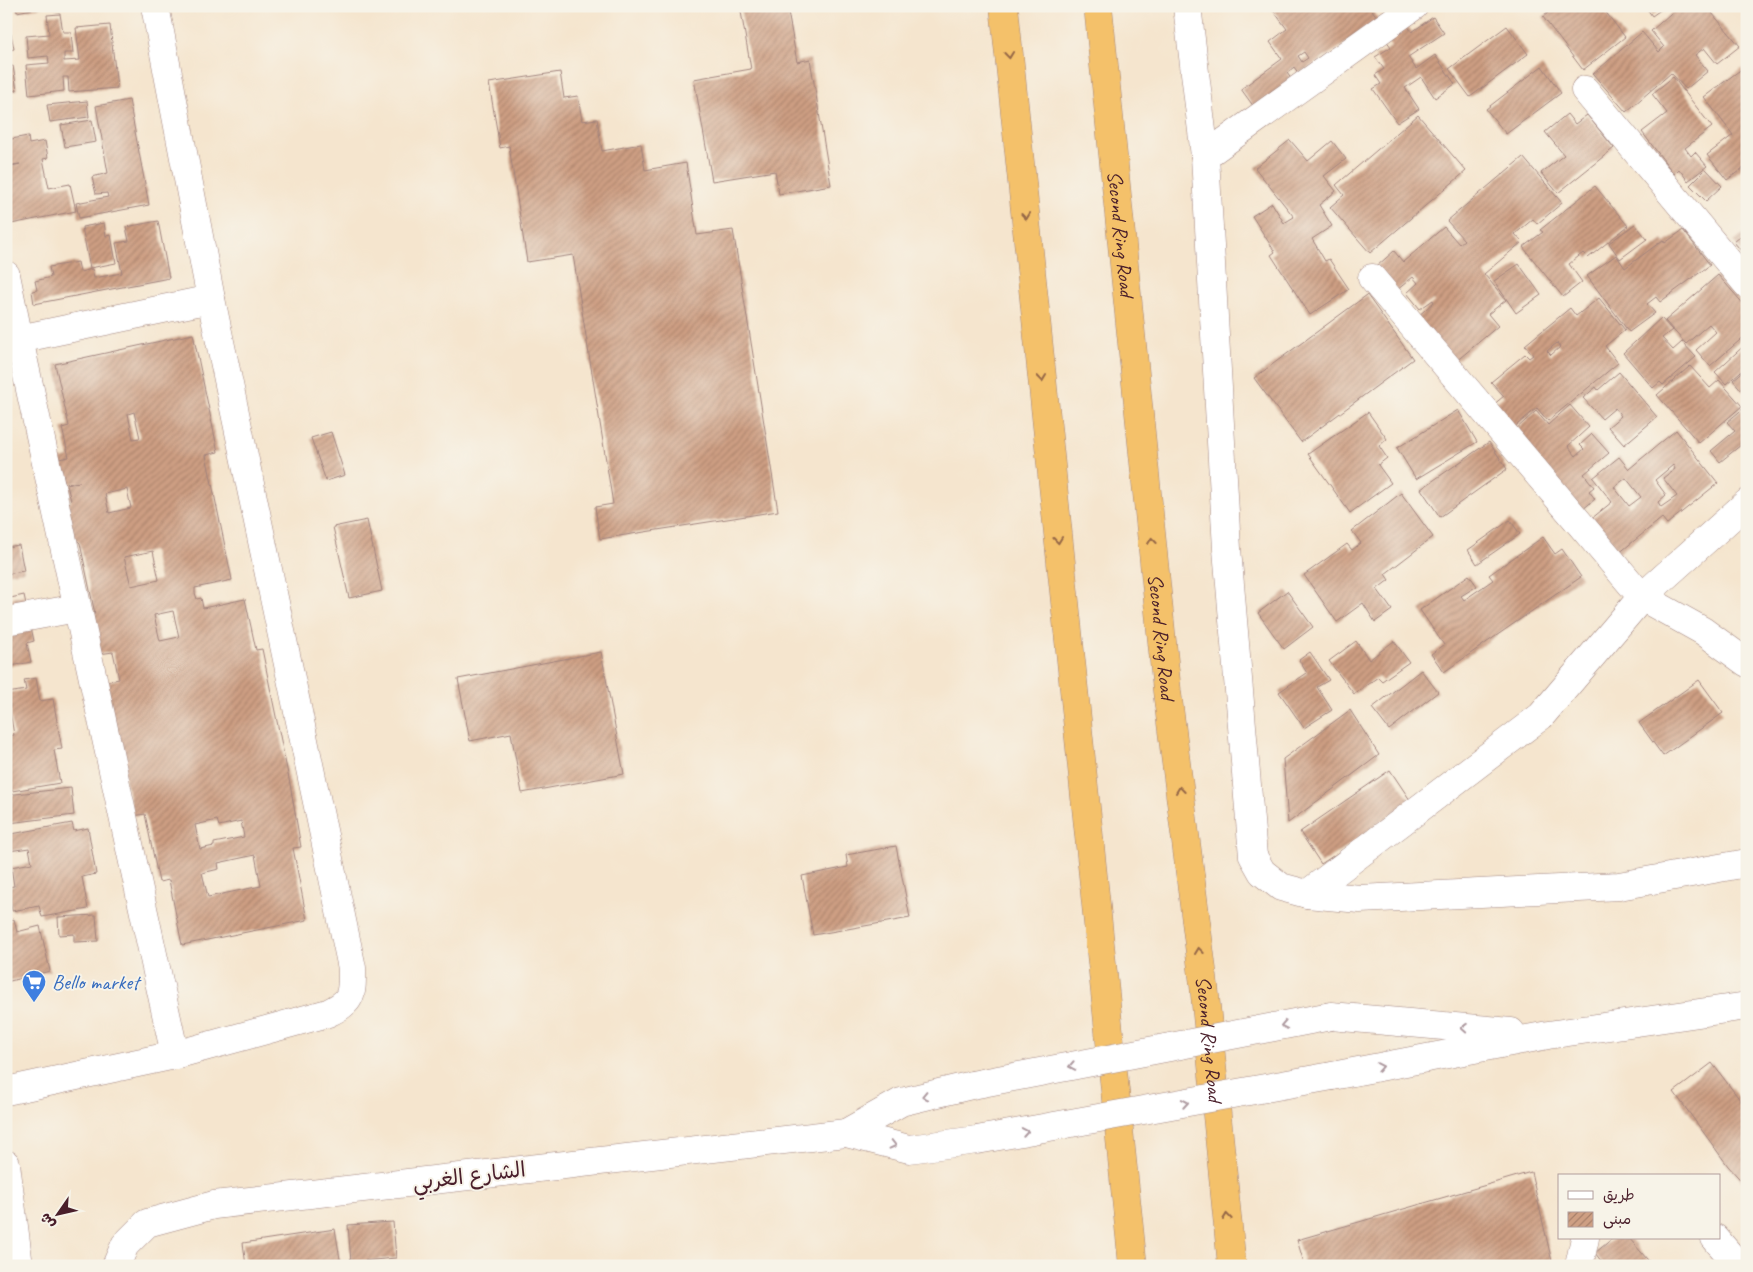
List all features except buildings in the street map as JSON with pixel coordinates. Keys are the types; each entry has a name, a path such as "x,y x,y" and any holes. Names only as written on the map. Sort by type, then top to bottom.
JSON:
{"highway":[{"path":"1004,6 1133,1266"},
{"name":"Second Ring Road","path":"1098,6 1167,691 1204,985 1232,1266"}],"street":[{"path":"6,1090 175,1055 328,1013 344,1005 352,991 352,968 211,298 156,6"},
{"path":"1187,6 1205,156 1227,548 1252,856 1262,872 1281,886 1307,894 1360,899 1619,886 1747,863"},
{"path":"1205,156 1414,6"},
{"path":"1585,90 1747,284"},
{"path":"6,275 175,1055"},
{"path":"1372,278 1642,597 1703,631 1747,664"},
{"path":"19,339 211,298"},
{"path":"1307,894 1541,716 1642,597 1747,503"},
{"path":"6,621 77,608"},
{"path":"846,1133 909,1149 977,1140 1548,1035 1747,1006"},
{"path":"846,1133 901,1102 972,1085 1331,1016 1548,1035"},
{"name":"الشارع الغربي","path":"116,1266 124,1245 147,1223 214,1205 846,1133"},
{"path":"6,1164 20,1266"},
{"path":"1579,1266 1585,1240"},
{"path":"1717,1240 1739,1266"}],"place":[{"name":"Bello market","path":"34,1003"}]}
